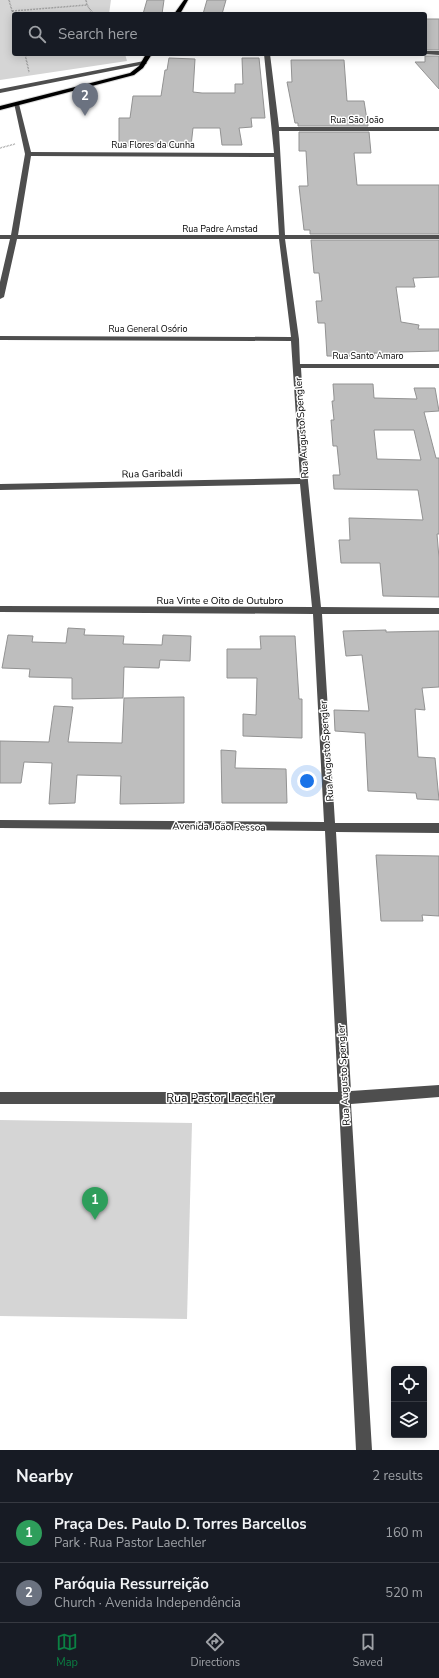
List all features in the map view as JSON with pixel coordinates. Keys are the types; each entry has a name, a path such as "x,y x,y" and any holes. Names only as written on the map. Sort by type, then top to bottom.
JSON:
{"main road":[{"path":"178,12 186,0"},
{"path":"0,108 132,74 144,63 148,56"}],"street":[{"path":"427,53 439,53"},
{"name":"Rua Augusto Spengler","path":"267,56 276,129 282,238 295,339 304,481 317,611 364,1450"},
{"path":"0,91 144,63"},
{"path":"0,297 14,237 28,154 16,104"},
{"name":"Rua São João","path":"276,129 439,129"},
{"name":"Rua Flores da Cunha","path":"28,154 278,155"},
{"name":"Rua Padre Amstad","path":"0,237 439,237"},
{"name":"Rua General Osório","path":"0,338 295,339"},
{"name":"Rua Santo Amaro","path":"296,366 439,366"},
{"name":"Rua Garibaldi","path":"0,487 304,481"},
{"name":"Rua Vinte e Oito de Outubro","path":"0,609 439,611"},
{"name":"Avenida João Pessoa","path":"0,824 439,828"},
{"name":"Rua Pastor Laechler","path":"0,1098 344,1098 439,1091"}],"path":[{"path":"10,0 12,11 87,5"},
{"path":"86,0 87,5 92,12"},
{"path":"25,56 29,72"}],"shaded area":[{"path":"0,0 111,0 109,12 12,12 12,56 126,56 127,61 0,80"},
{"path":"0,1120 192,1123 187,1319 0,1316"}],"building":[{"path":"147,0 164,0 162,12 144,12"},
{"path":"207,0 226,0 223,12 204,12"},
{"path":"427,19 439,19 439,50 427,50"},
{"path":"425,56 439,56 439,89 415,62 425,62"},
{"path":"169,58 195,59 193,92 235,93 235,84 243,84 242,58 259,58 265,118 251,118 252,127 239,128 242,145 222,145 220,128 193,128 191,146 119,146 119,118 130,118 133,96 161,96 165,70 167,70"},
{"path":"291,60 344,60 347,101 364,101 368,126 298,126 298,123 295,123 287,82 292,82"},
{"path":"299,132 369,132 371,153 354,153 357,185 439,185 439,234 310,234 310,230 304,230 299,186 308,186 306,151 299,151"},
{"path":"311,240 439,240 439,277 413,278 415,287 396,287 401,322 419,325 418,329 439,329 439,351 400,352 400,354 374,353 375,356 327,356 325,323 318,323 316,301 322,301 319,273 314,273"},
{"path":"333,384 373,384 374,398 417,399 414,388 435,388 439,411 424,412 436,458 439,458 439,534 437,534 439,558 439,597 383,596 380,563 341,563 339,540 350,540 349,518 423,520 418,490 334,489 333,475 340,475 337,446 333,446 331,420 334,420 332,401 334,401","holes":["374,430 414,430 421,460 377,459"]},
{"path":"68,628 85,629 84,635 124,636 123,644 162,645 163,635 191,636 190,661 160,660 159,668 124,667 123,698 72,699 72,678 29,677 30,669 2,668 8,635 33,636 32,642 66,643"},
{"path":"386,630 386,632 439,631 439,687 422,688 425,710 415,709 418,757 435,758 439,800 417,799 416,793 368,791 365,733 335,731 334,710 369,711 362,655 346,656 343,631"},
{"path":"260,636 295,636 299,699 302,699 302,738 243,736 243,714 256,715 257,678 227,678 227,649 261,649"},
{"path":"184,697 184,803 120,804 121,776 77,775 75,803 49,804 52,763 24,762 21,783 0,783 0,741 49,742 54,706 73,707 68,742 122,743 124,698"},
{"path":"221,750 236,751 235,768 286,769 287,803 222,803"},
{"path":"376,855 439,856 439,916 422,915 423,921 381,921"}],"place":[{"name":"Paróquia Ressurreição","path":"85,116"},
{"name":"Praça Des. Paulo D. Torres Barcellos","path":"95,1220"}]}
